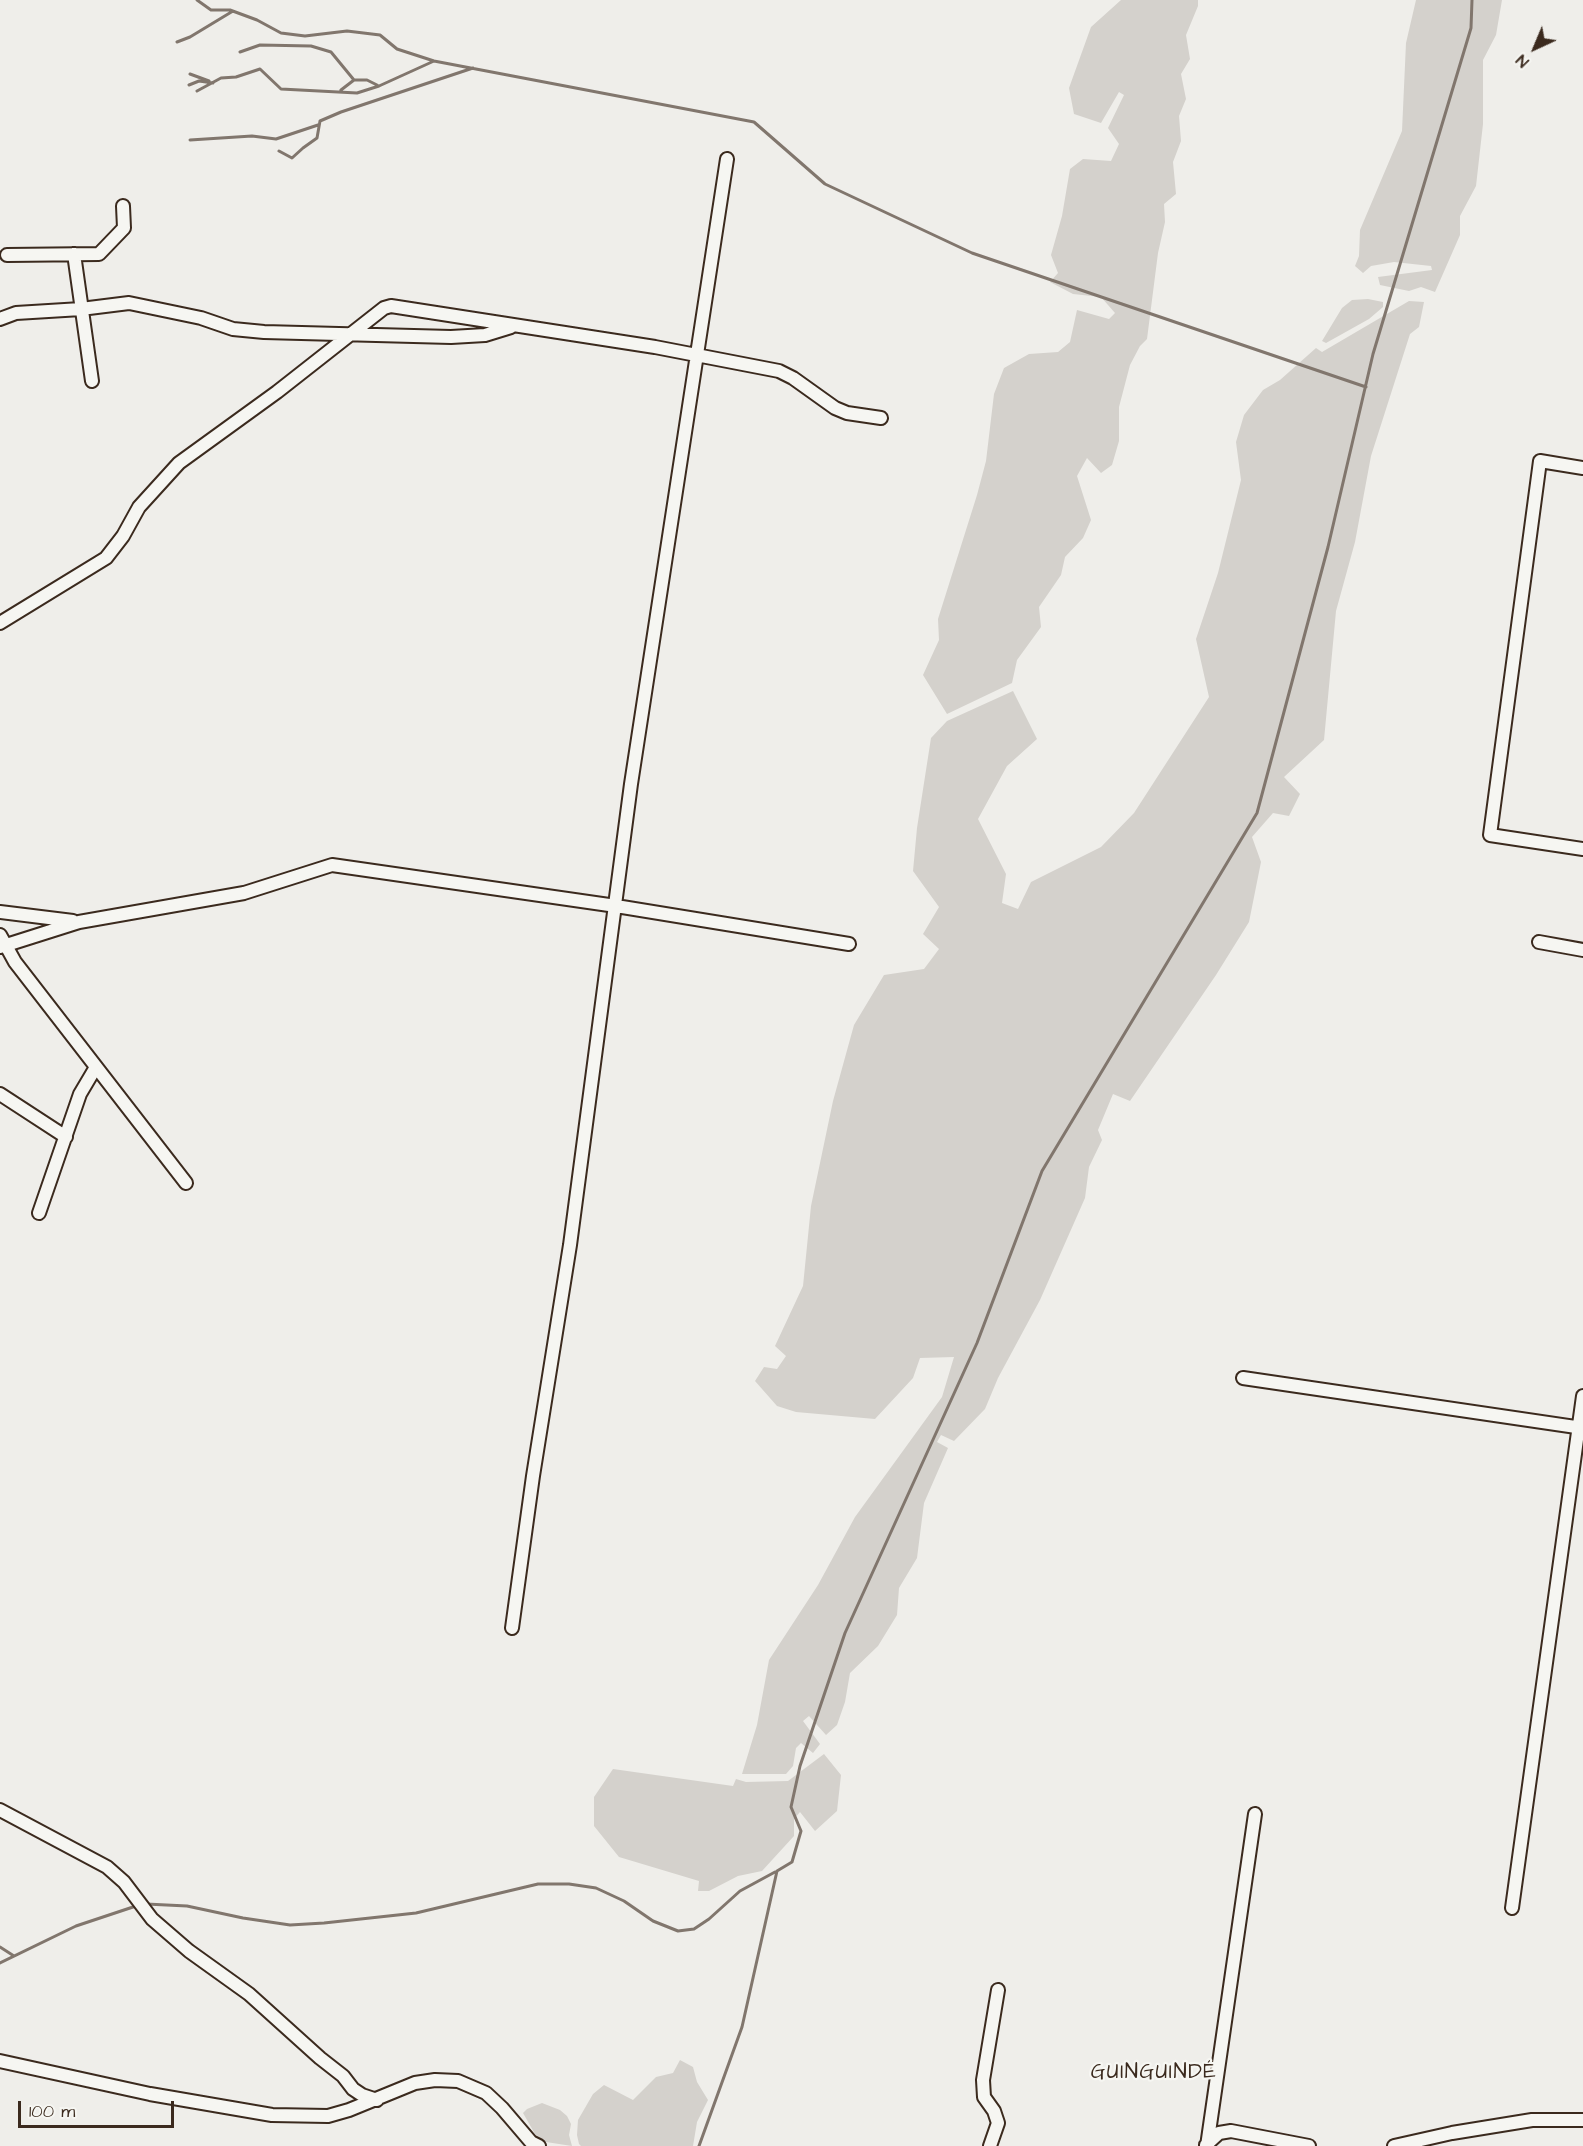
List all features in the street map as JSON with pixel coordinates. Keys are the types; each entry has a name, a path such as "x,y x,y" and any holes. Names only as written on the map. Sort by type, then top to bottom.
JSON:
{"street":[{"path":"512,1628 570,1245 631,784 727,159"},
{"path":"7,255 99,254 124,228 123,206"},
{"path":"74,254 92,381"},
{"path":"0,320 16,313 129,303 201,318 233,329 451,337 485,335 514,326"},
{"path":"0,623 106,558 123,536 139,507 179,463 384,308 391,306 655,347 778,371 793,378 835,408 847,413 881,418"},
{"path":"1583,468 1540,461 1490,835 1583,849"},
{"path":"186,1183 15,962 2,942 79,922 244,893 332,865 616,906 849,944"},
{"path":"0,912 79,922"},
{"path":"1539,942 1583,950"},
{"path":"39,1213 80,1094 96,1067"},
{"path":"0,1094 66,1137"},
{"path":"1243,1378 1580,1428"},
{"path":"1512,1908 1583,1396"},
{"path":"0,1810 107,1867 124,1882 152,1919 189,1951 249,1994 343,2076 353,2089 377,2100"},
{"path":"1207,2145 1255,1814"},
{"path":"990,2146 998,2123 984,2097 983,2080 998,1990"},
{"path":"0,2061 150,2094 272,2115 328,2116 377,2100 415,2083 435,2080 458,2081 486,2093 531,2142 539,2146"},
{"path":"1394,2146 1452,2133 1532,2120 1583,2120"},
{"path":"1207,2145 1219,2133 1231,2131 1309,2146"}],"shaded area":[{"path":"1121,0 1198,0 1198,6 1186,35 1190,59 1181,74 1186,99 1179,116 1181,141 1173,162 1176,194 1164,204 1165,222 1158,253 1147,339 1140,346 1130,365 1119,407 1119,441 1112,465 1101,473 1087,458 1077,476 1091,520 1083,538 1065,557 1061,575 1039,607 1041,627 1017,660 1012,683 947,714 923,675 939,640 938,619 986,461 994,394 1004,368 1029,354 1058,352 1070,342 1077,310 1109,319 1115,313 1101,297 1073,294 1050,282 1058,273 1051,255 1062,216 1070,169 1083,159 1111,161 1119,144 1108,128 1124,95 1119,92 1101,123 1074,114 1069,88 1091,27"},
{"path":"1416,0 1502,0 1496,35 1483,60 1483,124 1476,186 1460,216 1460,235 1435,292 1421,287 1409,291 1380,285 1378,277 1432,270 1431,266 1394,262 1371,266 1363,273 1355,266 1359,256 1360,230 1402,131 1406,43"},
{"path":"1368,299 1383,302 1383,307 1369,319 1326,343 1322,341 1342,308 1352,300"},
{"path":"1409,301 1424,302 1419,327 1410,334 1371,456 1355,542 1336,611 1324,740 1284,777 1300,794 1289,816 1273,813 1252,837 1261,862 1249,922 1216,975 1130,1101 1113,1094 1098,1130 1102,1140 1089,1167 1085,1198 1040,1300 998,1378 985,1409 954,1441 941,1435 937,1442 948,1448 924,1503 917,1558 899,1588 897,1615 878,1646 850,1673 845,1702 837,1725 826,1735 809,1716 803,1721 820,1744 813,1753 801,1743 796,1748 793,1766 786,1774 742,1774 757,1725 769,1660 818,1585 855,1517 942,1397 954,1357 920,1358 913,1378 875,1419 796,1412 777,1406 755,1381 764,1367 777,1369 786,1356 775,1346 803,1286 811,1206 833,1101 854,1025 884,975 924,969 939,949 923,934 939,907 913,871 917,828 931,738 947,721 1013,691 1037,739 1007,766 978,819 1006,874 1002,903 1018,909 1031,882 1101,847 1134,813 1209,697 1196,639 1218,573 1241,480 1236,442 1244,415 1263,390 1280,380 1316,348 1322,352"},
{"path":"824,1754 841,1775 837,1811 815,1831 800,1812 794,1819 794,1836 762,1871 738,1876 709,1891 698,1891 699,1881 619,1857 594,1826 594,1797 613,1769 733,1786 736,1779 746,1782 788,1781"},
{"path":"680,2060 693,2067 697,2082 708,2100 697,2122 693,2146 581,2146 579,2144 578,2120 593,2094 604,2085 633,2100 656,2077 673,2073"},
{"path":"542,2103 560,2110 567,2116 571,2124 569,2135 572,2146 546,2142 535,2134 523,2113"}],"waterway":[{"path":"197,0 211,10 230,10 257,20 281,33 305,36 347,31 380,35 397,49 434,61 754,122 825,184 972,253 1366,387"},
{"path":"699,2146 742,2027 777,1871 792,1862 801,1831 791,1807 800,1766 845,1633 977,1343 1042,1171 1257,813 1328,547 1373,354 1471,28 1472,0"},
{"path":"177,42 190,37 233,11"},
{"path":"240,52 260,45 311,46 331,52 354,80"},
{"path":"197,91 221,78 236,77 260,69 281,89 357,93 379,86 434,61"},
{"path":"279,151 292,158 317,138 320,121 473,68"},
{"path":"190,74 209,81"},
{"path":"341,90 354,80 367,80 377,85"},
{"path":"189,85 199,81 213,83"},
{"path":"190,140 252,136 276,139 318,125"},
{"path":"146,1904 187,1906 290,1925 416,1913 538,1884 569,1884 596,1888 624,1901 653,1921 678,1931 694,1929 709,1919 740,1891 775,1872"},
{"path":"0,1963 76,1926 136,1906"},
{"path":"0,1947 14,1956"}],"district":[{"name":"GUINGUINDÉ","path":"1154,2074"}]}
